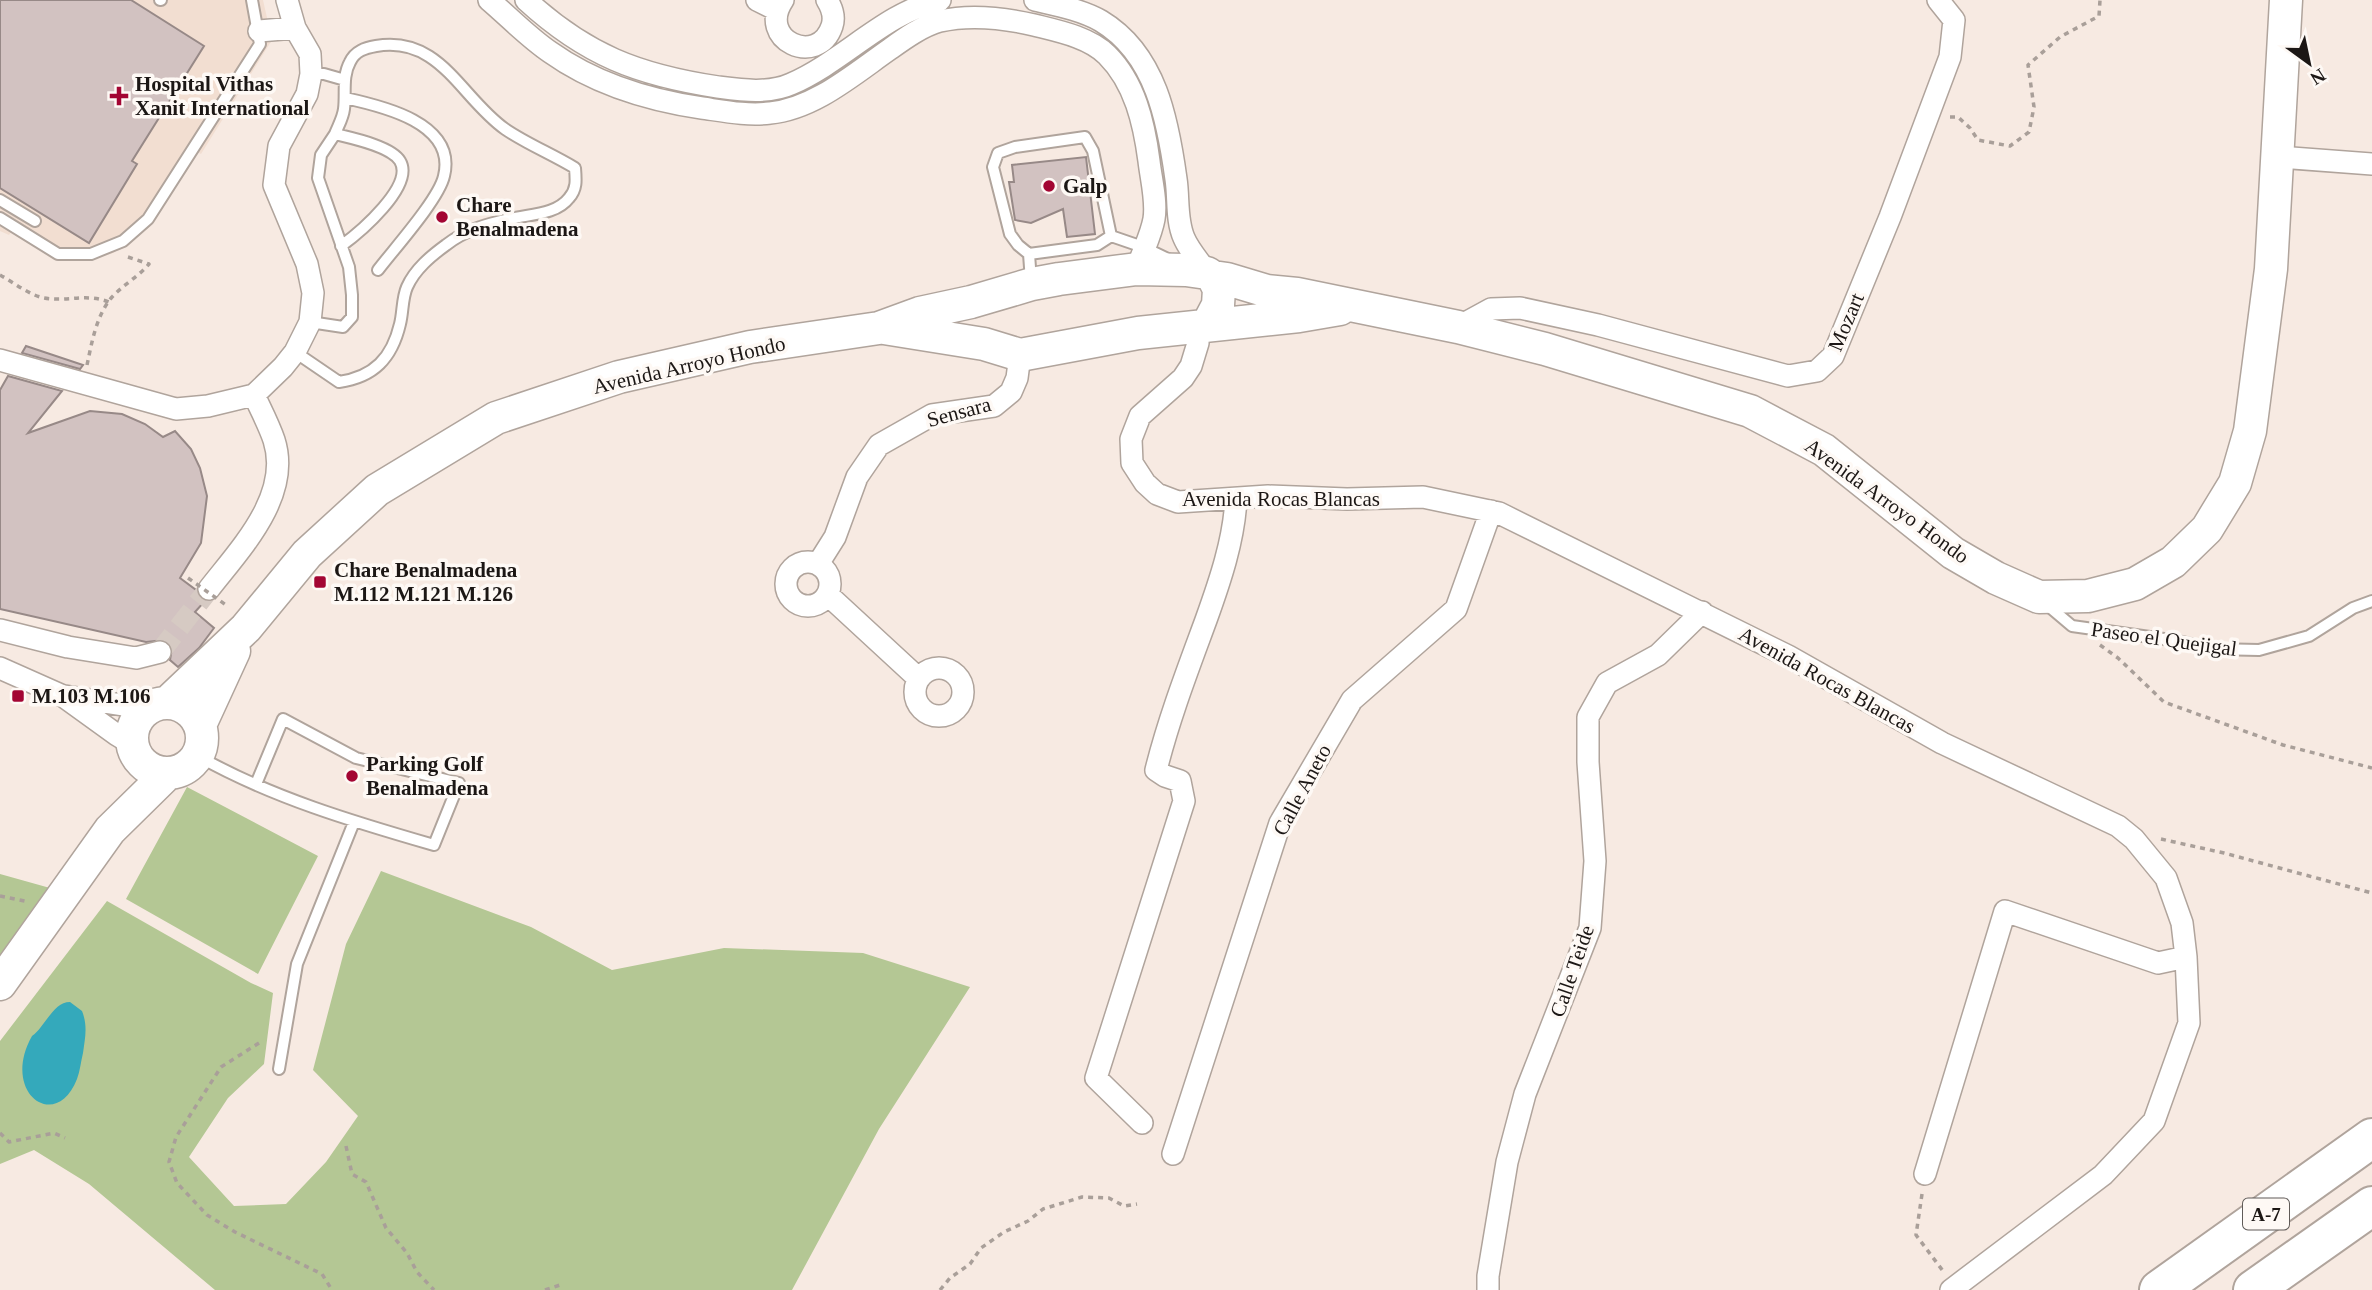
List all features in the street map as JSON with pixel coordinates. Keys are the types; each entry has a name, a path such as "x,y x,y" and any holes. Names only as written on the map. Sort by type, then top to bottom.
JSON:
{"highway":[{"name":"A-7","path":"2159,1290 2372,1138"},
{"name":"A-7","path":"2253,1290 2372,1206"}],"main road":[{"name":"Avenida Arroyo Hondo","path":"162,704 236,616 377,490 496,418 619,377 750,348 879,328 920,313 999,294 1030,269 1140,258 1267,291 1297,294 1458,327 1545,349 1750,411 1824,450 1953,553 1996,578 2039,597 2088,596 2135,584 2173,562 2207,529 2235,483 2250,431 2271,269 2286,0"},
{"path":"1202,274 1219,289 1218,305 1203,326"},
{"path":"999,294 992,312 992,329 1008,351"},
{"name":"Avenida Arroyo Hondo","path":"879,328 924,333 1008,351 1138,333 1299,316 1355,306"},
{"name":"Avenida Arroyo Hondo","path":"199,740 222,674 236,616"},
{"path":"110,830 133,748 134,727 142,713 162,704 187,709 195,716 199,740 190,765 180,771 154,771 142,763 133,748"},
{"path":"0,984 110,830 168,773"}],"street":[{"path":"0,360 176,409 208,406 254,395 295,352 310,322 313,293 307,264 274,185 279,146 307,94 312,74 310,54 295,28 287,0"},
{"path":"489,0 549,51 584,73 621,90 669,103 768,114 797,108 906,37 939,22 974,17 1013,20 1084,40 1107,55 1125,80 1138,106 1146,138 1154,218 1140,258"},
{"path":"526,0 565,33 600,54 631,68 674,80 766,90 789,85 897,17 940,0"},
{"path":"757,0 780,5 776,24 780,34 795,46 805,47 815,46 831,30 834,21 827,0"},
{"path":"1035,0 1099,20 1124,37 1144,67 1159,96 1168,128 1184,239 1202,274"},
{"name":"Mozart","path":"1458,327 1491,309 1520,308 1598,325 1788,376 1817,371 1833,356 1950,57 1954,20 1938,0"},
{"path":"259,31 295,28"},
{"path":"831,30 855,45"},
{"path":"805,47 805,76"},
{"path":"2278,157 2372,164"},
{"name":"Avenida Rocas Blancas","path":"1203,326 1191,366 1183,378 1140,416 1131,439 1132,463 1145,483 1157,494 1178,502 1268,496 1347,499 1423,497 1491,511 1788,656 1942,743 2118,826 2134,838 2166,878 2182,923 2189,1023 2154,1121 2103,1175 1953,1288"},
{"name":"Sensara","path":"818,564 835,537 857,477 879,445 932,415 994,406 1011,392 1017,378 1008,351"},
{"path":"209,590 270,504 279,466 274,440 254,395"},
{"path":"1142,1123 1096,1078 1184,801 1180,781 1156,770 1165,735 1217,587 1235,523 1236,499"},
{"name":"Calle Aneto","path":"1173,1154 1280,823 1352,700 1456,609 1491,511"},
{"path":"803,562 818,564 824,568 831,581 828,595 816,605 802,606 790,597 786,590 787,576 796,565 803,562"},
{"path":"828,595 919,679"},
{"name":"Calle Teide","path":"1488,1290 1507,1162 1525,1094 1590,928 1595,861 1588,762 1588,718 1607,683 1658,655 1702,612"},
{"path":"0,630 68,647 136,658 160,652"},
{"path":"0,668 63,696 133,748"},
{"path":"63,696 129,706 162,704"},
{"path":"1925,1174 2005,911 2158,963 2186,957"}],"lane":[{"path":"0,218 58,254 91,254 122,242 148,219 260,44 252,0"},
{"path":"295,352 340,382 359,379 376,369 392,348 400,325 406,288 426,260 461,233 509,219 548,212 568,201 576,186 575,168 505,129 472,100 451,73 422,50 384,45 362,49 350,61 345,80 343,113 335,134 321,155 318,178 349,267 352,317 344,327 310,322"},
{"path":"312,74 324,74 345,80"},
{"path":"345,97 384,107 415,120 437,140 445,155 444,177 434,196 378,270"},
{"path":"335,134 365,141 390,153 400,160 403,173 397,190 365,229 341,246"},
{"path":"1111,236 1097,245 1030,269 1010,233 993,167 998,153 1015,147 1085,137 1093,152 1111,236 1140,258"},
{"path":"0,200 35,221"},
{"name":"Paseo el Quejigal","path":"2039,597 2072,626 2178,640 2213,649 2259,650 2309,636 2353,608 2372,601"},
{"path":"199,740 256,784 354,822 434,845 459,783 356,758 283,719 256,784"},
{"path":"278,1069 297,964 354,822"}],"path":[{"path":"1927,118 1958,117 1978,140 2010,146 2029,132 2034,107 2028,65 2060,37 2099,16 2100,0"},
{"path":"83,384 101,313 113,296 140,275 149,264 124,256 115,245"},
{"path":"0,275 40,297 95,297 109,302"},
{"path":"188,578 236,616"},
{"path":"2072,626 2118,658 2164,702 2283,745 2372,768"},
{"path":"2134,838 2155,837 2178,842 2372,893"},
{"path":"259,1043 221,1066 176,1137 169,1162 177,1183 207,1214 245,1237 322,1274 332,1290"},
{"path":"0,1133 9,1142 54,1133 65,1138"},
{"path":"346,1146 352,1174 366,1182 386,1228 407,1253 417,1272 434,1290"},
{"path":"1925,1174 1916,1236 1953,1288"},
{"path":"940,1290 970,1264 981,1248 1004,1232 1028,1221 1043,1209 1082,1197 1110,1198 1124,1206 1137,1204"},
{"path":"545,1290 563,1284"}],"shaded area":[{"name":"Hospital Vithas Xanit International","path":"0,0 263,0 272,40 201,154 197,152 159,210 136,238 113,253 91,260 71,261 49,255 12,231 9,235 0,231"}],"green space":[{"path":"187,787 318,856 258,974 126,899"},
{"path":"381,871 531,927 612,970 724,948 863,953 970,987 879,1129 792,1290 215,1290 89,1184 34,1150 0,1164 0,1041 107,901 273,993 264,1064 228,1098 189,1157 234,1206 286,1204 326,1162 358,1116 313,1070 346,944"},
{"path":"0,874 50,888 0,961"}],"water":[{"path":"70,1002 82,1011 85,1022 79,1073 68,1095 57,1103 45,1104 35,1099 27,1089 23,1074 24,1056 32,1036 54,1010"}],"building":[{"name":"Hospital Vithas Xanit International","path":"0,0 131,0 204,46 132,161 137,164 89,243 0,188"},
{"path":"1086,157 1095,234 1067,237 1063,209 1031,223 1015,220 1009,182 1014,182 1012,165"},
{"path":"26,346 83,365 80,369 22,353"},
{"path":"8,376 62,391 28,433 90,411 122,414 145,424 163,437 175,431 191,449 200,468 207,496 201,543 180,578 205,601 195,612 214,628 199,648 178,667 170,660 172,648 164,640 146,642 0,609 0,390"}],"tunnel":[{"path":"160,652 209,589"}],"place":[{"name":"Hospital Vithas Xanit International","path":"119,96"},
{"name":"Galp","path":"1049,186"},
{"name":"Chare Benalmadena","path":"442,217"},
{"name":"Chare Benalmadena M.112 M.121 M.126","path":"320,582"},
{"name":"M.103 M.106","path":"18,696"},
{"name":"Parking Golf Benalmadena","path":"352,776"}]}
